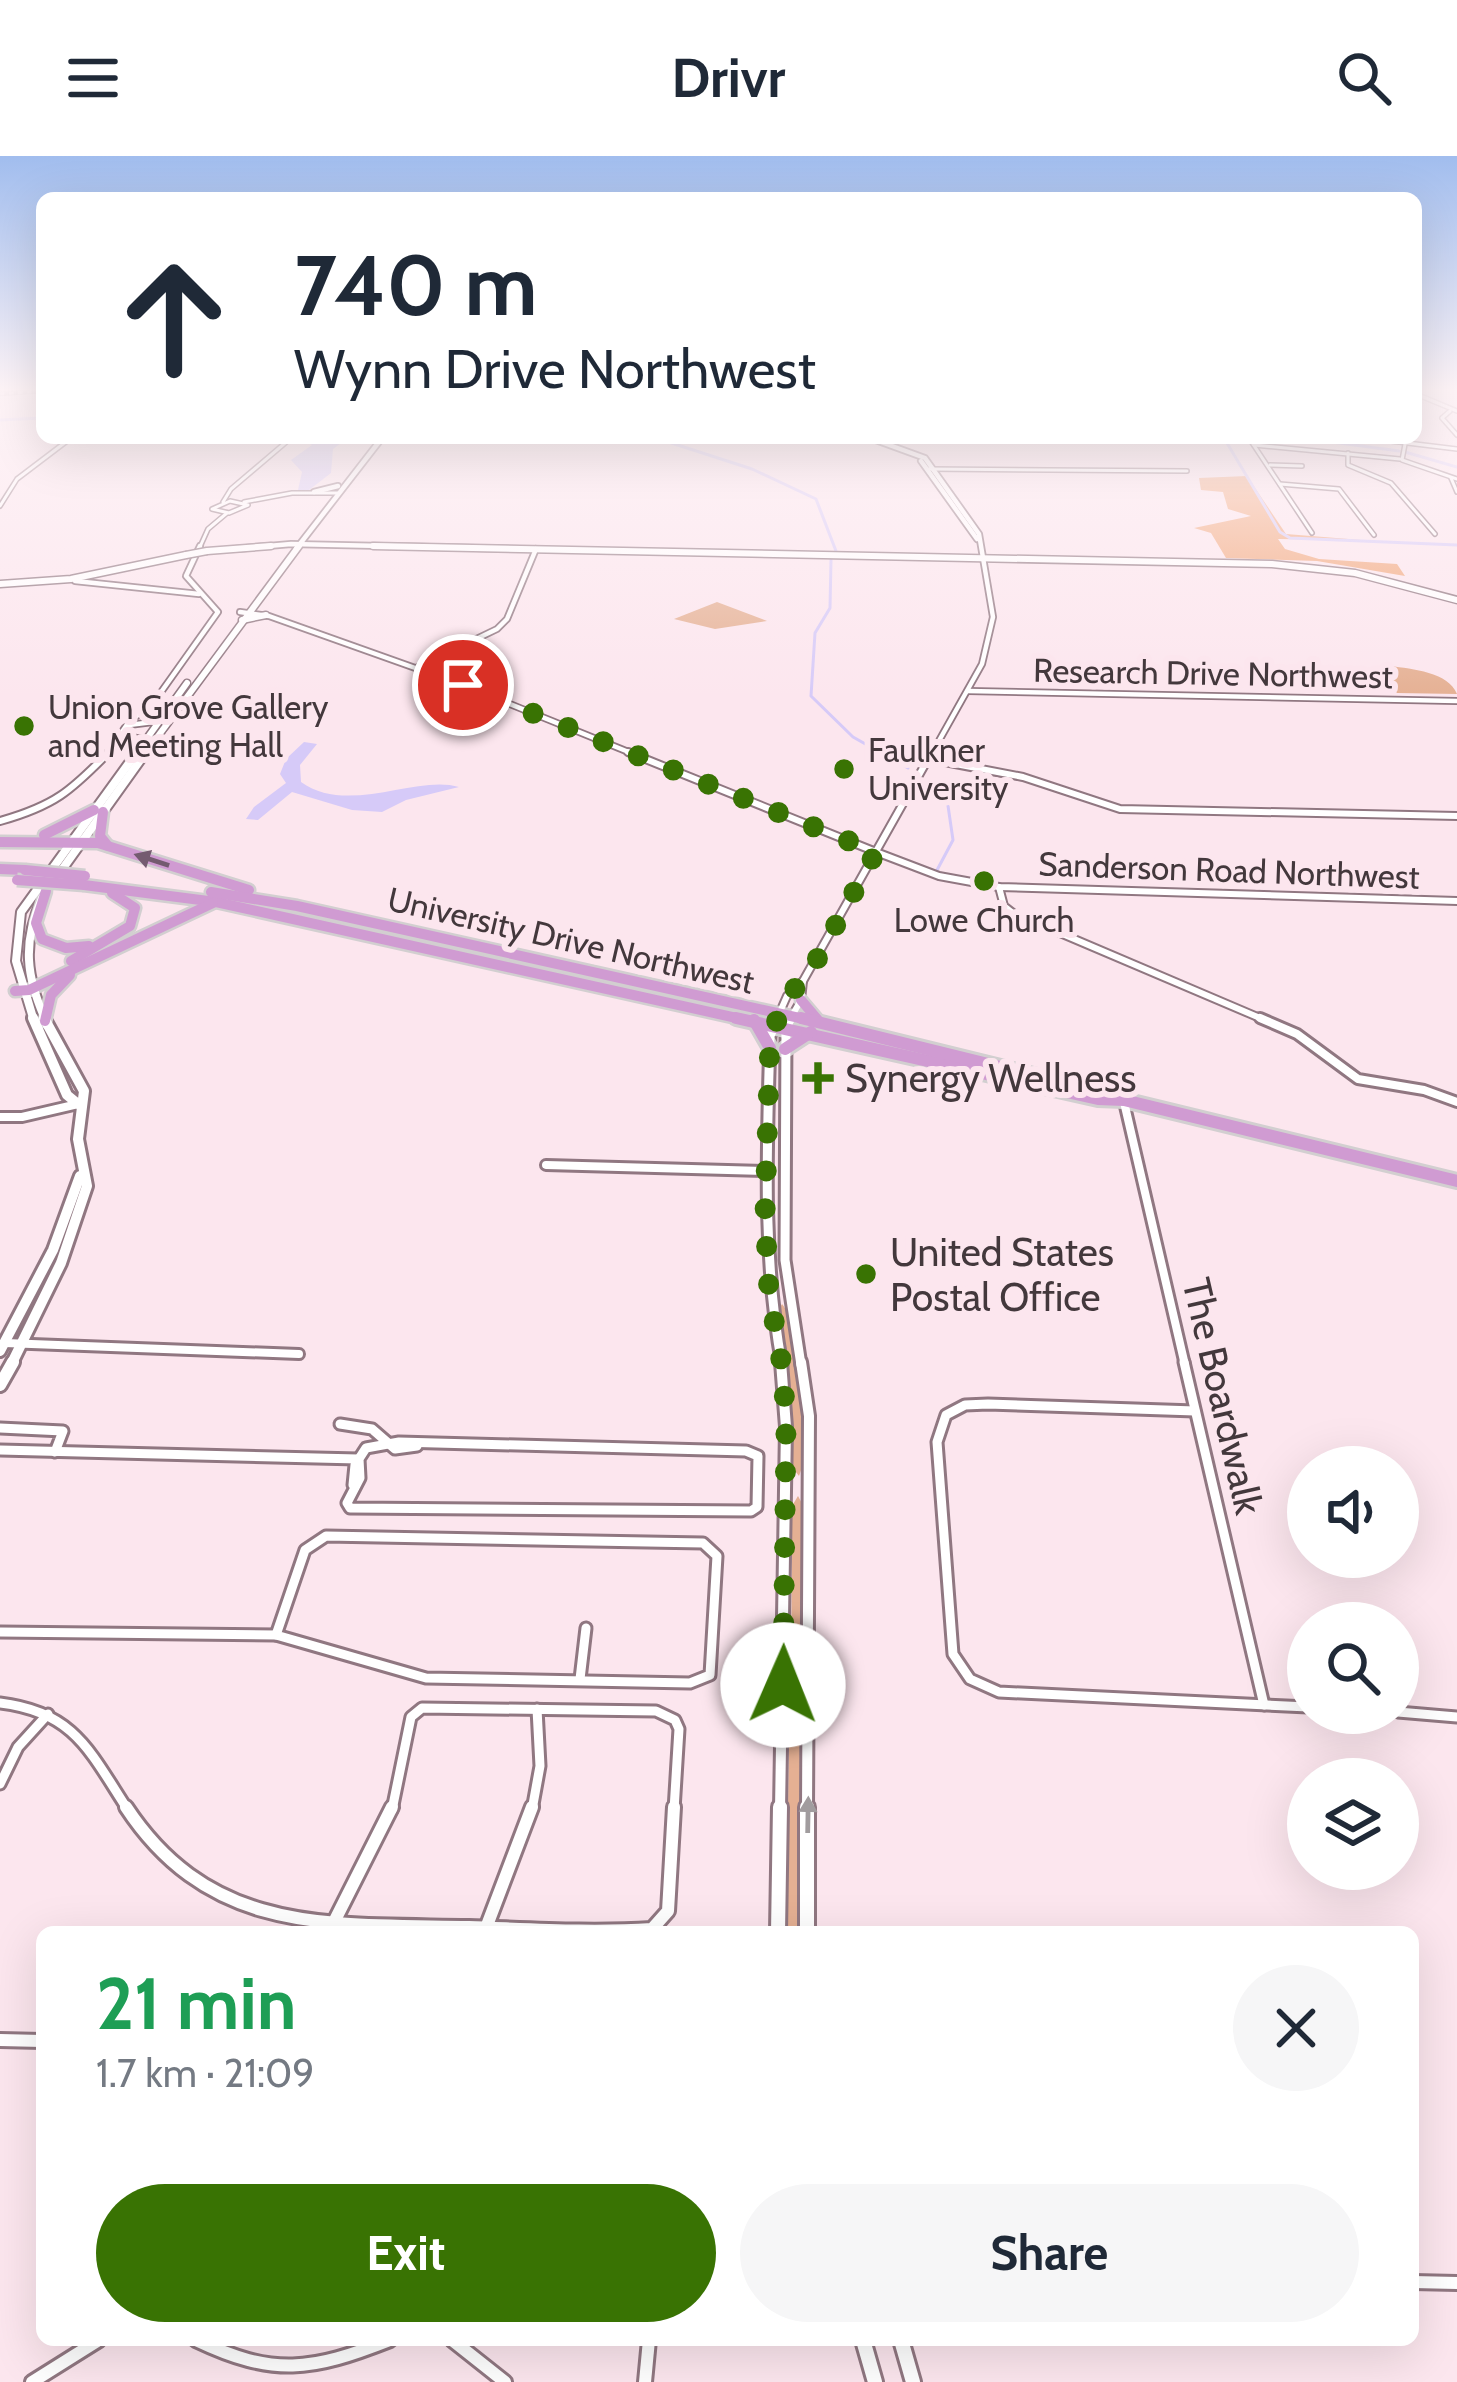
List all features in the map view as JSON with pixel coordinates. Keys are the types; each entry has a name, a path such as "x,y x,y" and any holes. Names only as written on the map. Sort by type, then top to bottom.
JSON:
{"highway":[{"path":"22,841 99,811 100,836 108,846"},
{"path":"0,842 108,846 276,902"},
{"name":"University Drive Northwest","path":"0,869 276,902 1457,1181"},
{"name":"University Drive Northwest","path":"0,879 21,875"},
{"path":"24,988 130,926 135,908 122,895 85,880"},
{"name":"University Drive Northwest","path":"85,880 216,902 754,1020 782,1020"},
{"path":"46,892 36,923 42,939 66,948 106,942"},
{"path":"24,988 216,902"},
{"path":"46,1022 51,995 76,968"},
{"path":"785,1049 816,1028 801,1000"},
{"path":"754,1020 770,1048"}],"main road":[{"path":"313,493 326,492"},
{"path":"295,544 335,492"},
{"path":"99,811 146,740 335,492"},
{"path":"313,493 326,500"},
{"path":"262,544 328,545"},
{"path":"0,585 71,579 207,551 295,544 1307,566 1457,598"},
{"path":"0,585 75,581 184,555"},
{"path":"243,614 266,616"},
{"path":"78,1104 68,1095 6,948 11,930 160,722"},
{"path":"2,1347 53,1250 80,1176 78,1104 84,1090 24,988 19,963 21,934 77,842"},
{"path":"0,1385 77,1226 87,1186 80,1176"}],"street":[{"path":"222,514 212,509 236,492"},
{"path":"778,1926 786,1427 783,1371 769,1292 770,1048 803,981 968,691 992,629 977,539 945,492"},
{"path":"1285,492 1312,533"},
{"path":"1341,492 1374,535"},
{"path":"1399,492 1435,534"},
{"path":"115,746 215,618 215,607 186,576 205,535 222,514 246,503 313,493"},
{"path":"227,500 246,503"},
{"path":"416,668 507,620 536,549"},
{"path":"75,581 200,594"},
{"path":"177,589 191,586"},
{"path":"266,616 416,668 876,852"},
{"name":"Research Drive Northwest","path":"968,691 1457,701"},
{"path":"145,711 160,722"},
{"path":"134,720 160,722"},
{"path":"0,821 56,803 115,746 129,738 146,740"},
{"path":"929,759 1014,774 1120,809 1457,816"},
{"name":"Sanderson Road Northwest","path":"876,852 939,876 999,887 1457,901"},
{"path":"999,887 1004,906 1013,913 1297,1034 1358,1079 1457,1102"},
{"path":"803,981 801,1000 782,1020 785,1260 809,1416 807,1926"},
{"name":"The Boardwalk","path":"1124,1100 1264,1706"},
{"path":"0,1118 78,1104"},
{"path":"546,1165 767,1171"},
{"path":"2,1347 23,1343 298,1354"},
{"path":"1195,1411 988,1404 964,1405 946,1415 937,1442 953,1654 970,1679 999,1692 1287,1706"},
{"path":"340,1424 369,1425 384,1433 389,1445"},
{"path":"0,1428 63,1432 55,1452"},
{"path":"389,1445 407,1449 418,1445 755,1452 757,1507 751,1511 350,1508 353,1485 360,1478 359,1460 366,1448 389,1445"},
{"path":"0,1450 359,1460"},
{"path":"0,1632 276,1635 400,1674 690,1683 710,1675 717,1556 703,1544 326,1536 305,1550 276,1635"},
{"path":"580,1678 586,1628"},
{"path":"0,1703 28,1704 92,1749 134,1820 192,1879 271,1916 410,1926"},
{"path":"333,1924 391,1812 411,1718 422,1708 435,1707 656,1711 675,1720 679,1729 668,1911 655,1926"},
{"path":"487,1926 533,1813 540,1743 537,1709"},
{"path":"0,1784 18,1747 48,1714"},
{"path":"1419,1714 1457,1718"},
{"path":"0,2040 36,2041"},
{"path":"1419,2282 1457,2283"},
{"path":"32,2382 89,2346"},
{"path":"205,2346 242,2371 289,2380 375,2346"},
{"path":"460,2346 505,2382"},
{"path":"644,2382 648,2346"},
{"path":"865,2346 875,2382"},
{"path":"903,2346 913,2382"}],"shaded area":[{"path":"1223,492 1258,492 1286,534 1361,540 1278,539 1285,549 1319,559 1397,564 1405,576 1317,561 1226,558 1211,533 1194,528 1251,516 1228,509"},
{"path":"717,602 767,621 715,629 674,619"},
{"path":"1371,667 1438,676 1457,694 1397,693"},
{"path":"304,742 317,744 300,765 301,782 320,791 361,795 442,784 459,787 406,800 382,812 352,810 292,792 258,820 246,819 286,783 280,774 286,759"},
{"path":"782,1304 795,1336 803,1388 805,1441 799,1476 792,1467 790,1380 778,1311"},
{"path":"798,1496 804,1507 803,1704 799,1709 791,1705 792,1506"},
{"path":"794,1735 803,1742 800,1926 786,1926 789,1740"}],"waterway":[{"path":"801,492 816,499 836,551"},
{"path":"1256,492 1280,532 1290,538 1457,545"},
{"path":"831,560 830,608 815,633 811,696 853,737 908,768"},
{"path":"930,780 946,792 953,840 936,872"}],"place":[{"name":"Union Grove Gallery and Meeting Hall","path":"24,726"},
{"name":"Faulkner University","path":"844,769"},
{"name":"Lowe Church","path":"984,881"},
{"name":"Synergy Wellness","path":"818,1078"},
{"name":"United States Postal Office","path":"866,1274"}],"route":[{"path":"463,685 876,852 810,972 788,996 770,1036 765,1215 769,1292 783,1371 786,1427 783,1685"}]}
